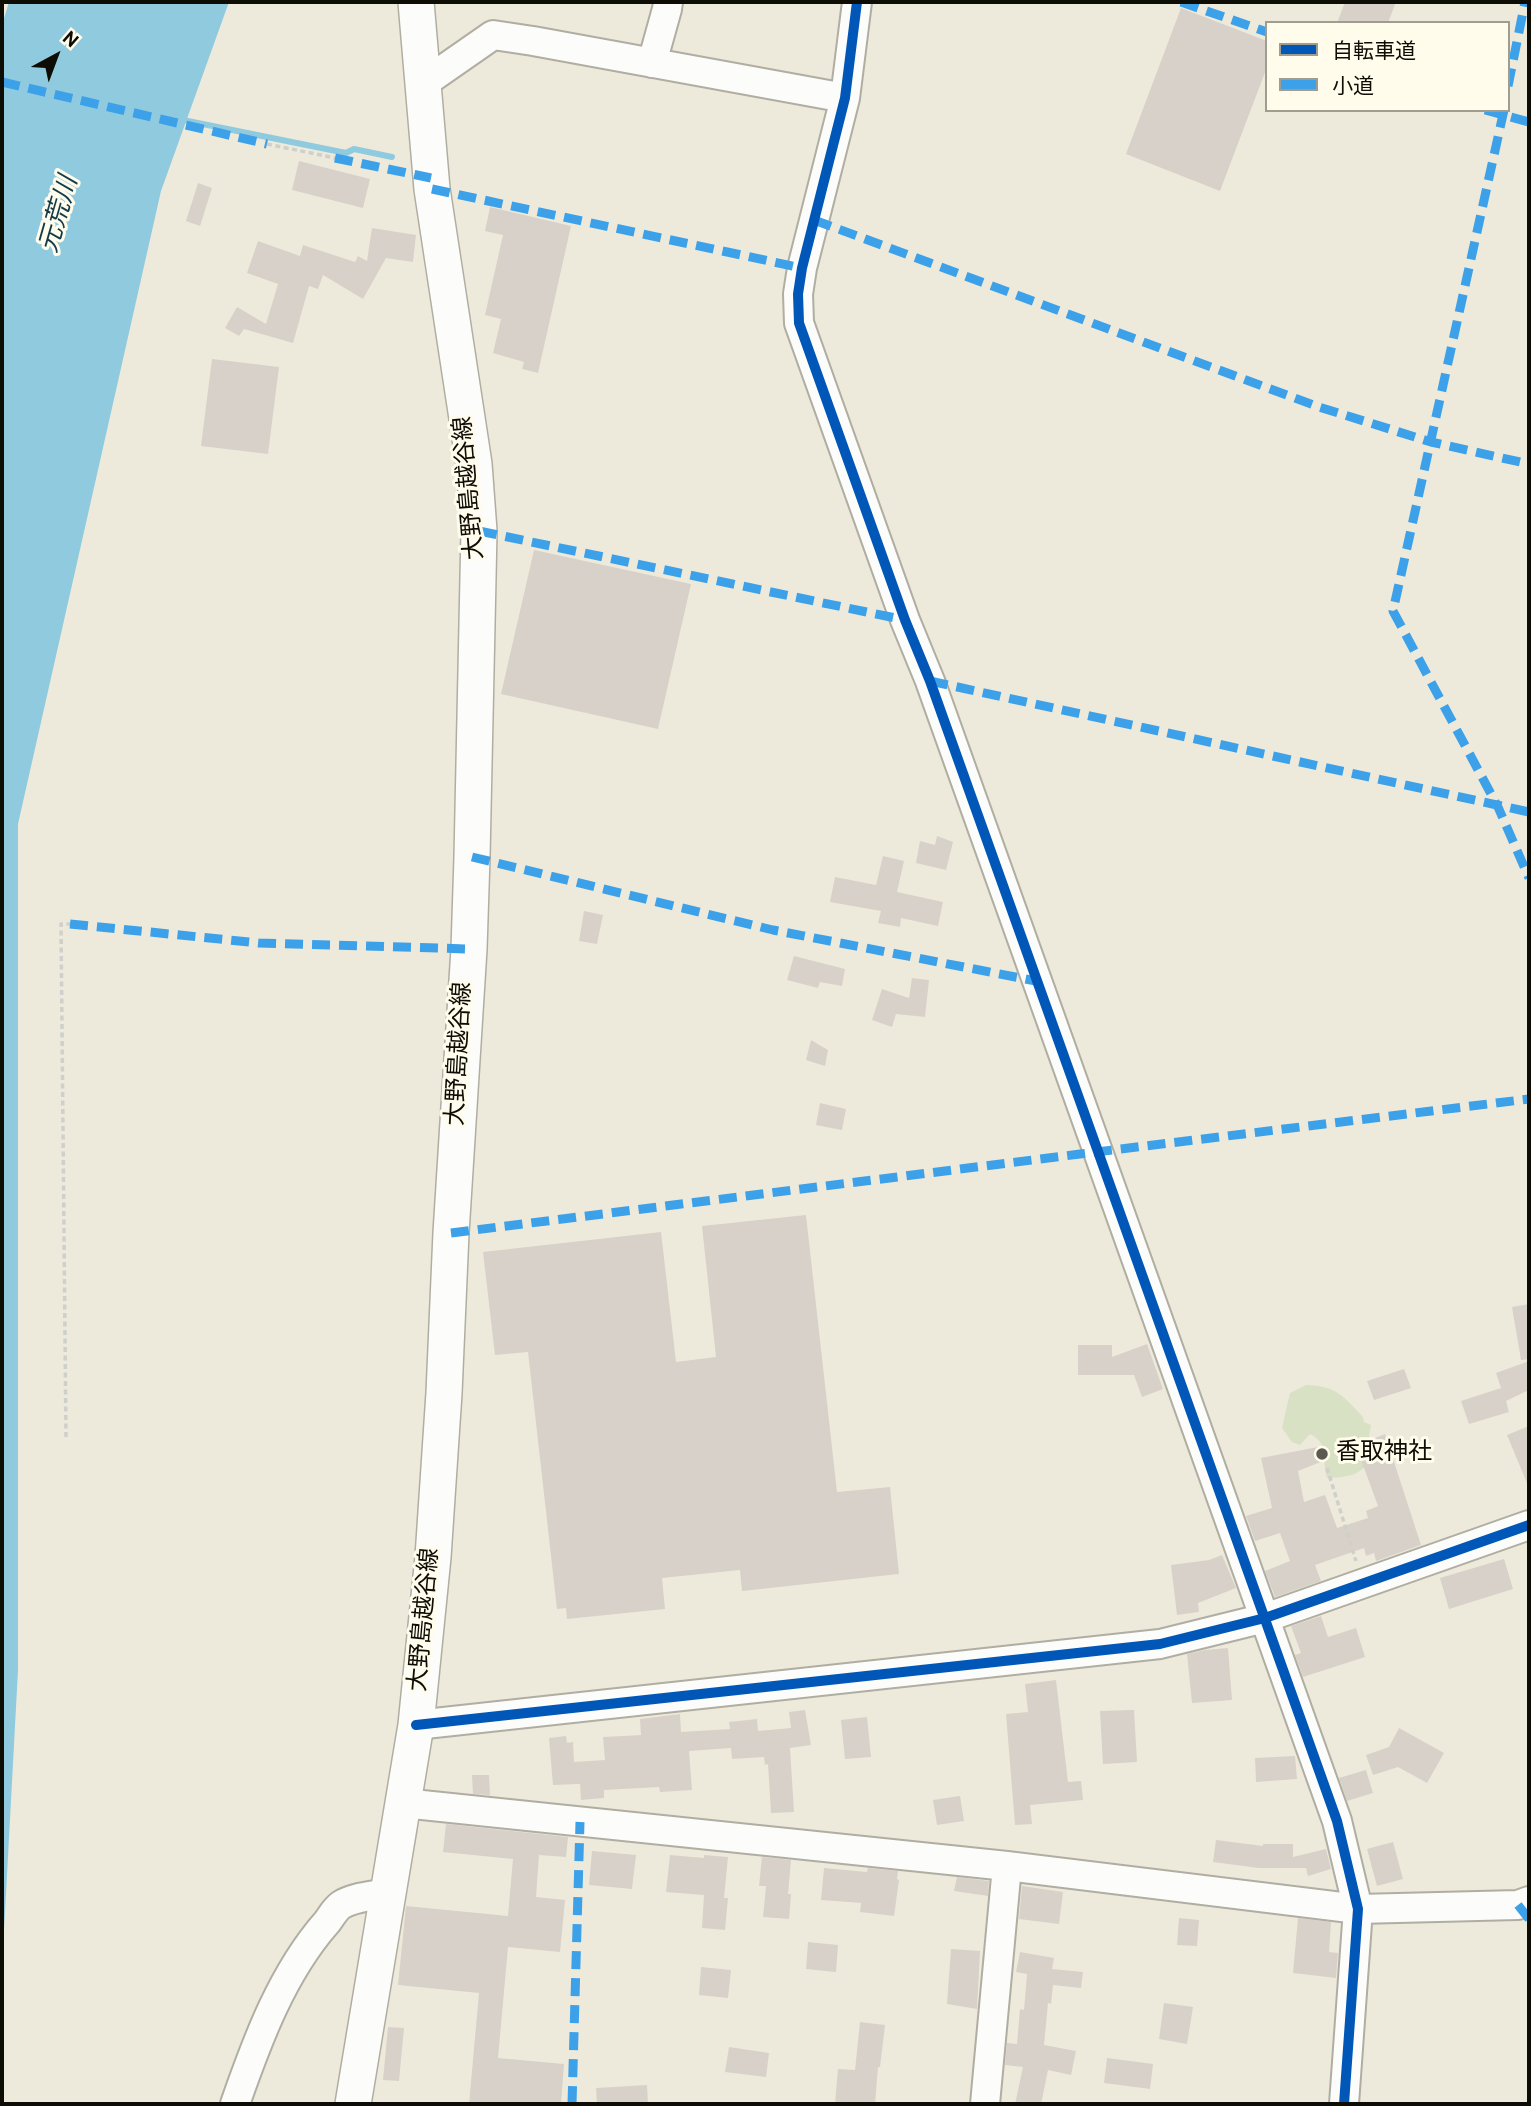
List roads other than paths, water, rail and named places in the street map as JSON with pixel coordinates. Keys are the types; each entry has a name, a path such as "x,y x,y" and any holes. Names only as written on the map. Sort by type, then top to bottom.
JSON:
{"main road":[{"name":"大野島越谷線","path":"353,2104 416,1725 433,1557 468,949 479,531 474,464 432,189 416,2"}],"street":[{"path":"652,63 668,2"},
{"path":"857,2 845,98 802,268 798,294 799,323 905,620 930,681 1337,1821 1358,1909 1344,2104"},
{"path":"424,83 493,35 845,98"},
{"path":"416,1725 1160,1644 1265,1618 1529,1525"},
{"path":"403,1803 1007,1866 1358,1909 1518,1905 1529,1901"},
{"path":"985,2104 1007,1866"},
{"path":"235,2104 251,2059 280,1995 311,1939 341,1905 387,1893"}],"water":[{"name":"元荒川","path":"9,2 229,2 161,191 18,824 18,1670 2,1968 2,25"}],"waterway":[{"path":"178,119 346,153 354,149 392,157"}],"place":[{"name":"香取神社","path":"1322,1454"}]}
